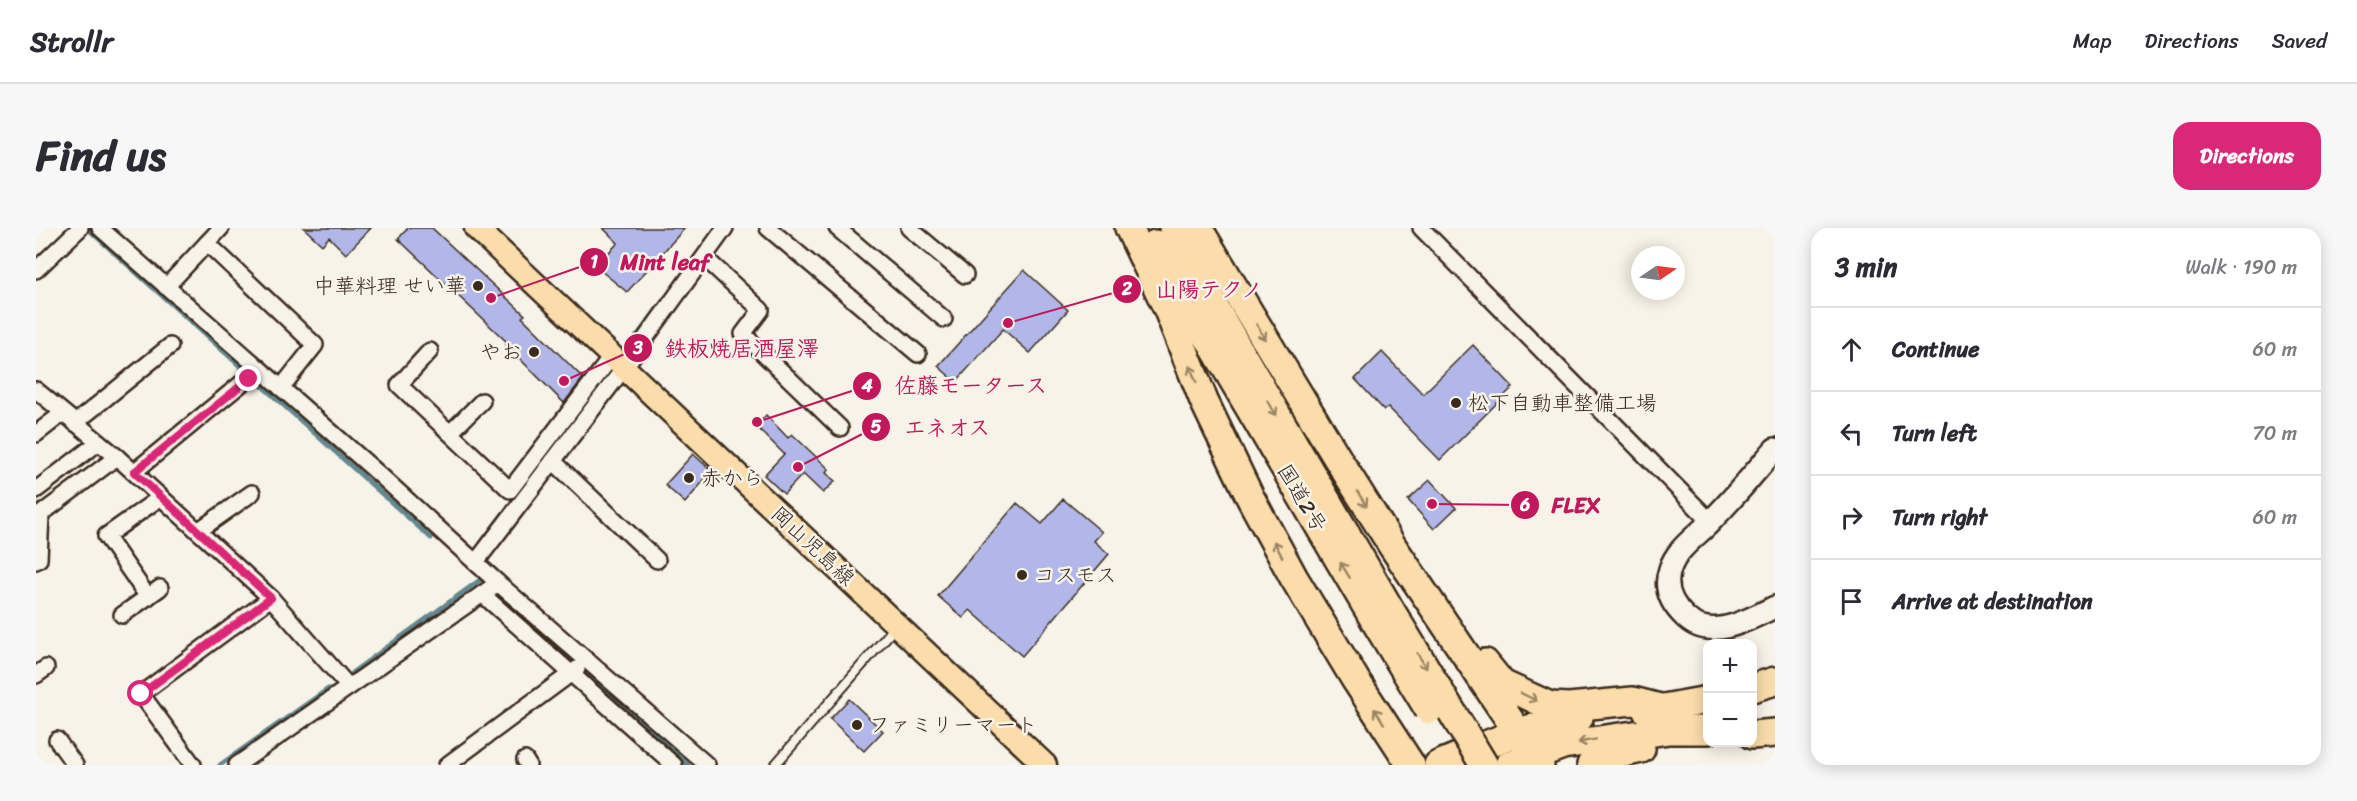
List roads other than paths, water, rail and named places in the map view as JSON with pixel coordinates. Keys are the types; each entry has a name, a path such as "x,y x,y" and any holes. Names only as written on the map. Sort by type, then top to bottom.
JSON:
{"highway":[{"path":"1129,228 1168,310 1204,400 1250,497 1294,578 1355,680 1411,765"},
{"name":"国道2号","path":"1146,228 1196,317 1383,616 1484,765"},
{"name":"国道2号","path":"1173,228 1462,765"},
{"path":"1198,228 1393,547 1537,760"},
{"path":"1393,547 1414,566 1502,684 1550,706 1569,707 1633,701 1664,709"},
{"path":"1757,686 1775,681"},
{"path":"1438,765 1517,733 1559,720 1664,709 1703,701"},
{"path":"1509,765 1537,760 1563,745 1669,730 1703,730"},
{"path":"1757,733 1775,732"},
{"path":"1591,765 1602,758 1628,750 1703,741"}],"main road":[{"name":"岡山児島線","path":"476,228 1045,765"}],"street":[{"path":"36,270 80,228"},
{"path":"100,228 166,286 255,374 281,388 476,562 579,667 682,760 706,765"},
{"path":"166,286 221,228"},
{"path":"476,562 531,477 618,362 705,258 725,228"},
{"path":"768,228 918,354"},
{"path":"837,228 944,319"},
{"path":"909,228 965,275"},
{"path":"1421,228 1711,522"},
{"path":"207,243 315,345 281,388"},
{"path":"705,258 761,310 743,334 840,429"},
{"path":"36,434 69,418 170,346"},
{"path":"430,351 399,385 510,490 553,461 618,362"},
{"path":"134,472 255,374"},
{"path":"36,390 134,472 271,598 349,687"},
{"path":"450,433 482,401"},
{"path":"36,490 99,442"},
{"path":"1775,449 1711,522 1679,552 1669,570 1667,587 1674,606 1690,622 1709,629 1734,626 1775,607"},
{"path":"36,561 39,559 41,514 117,457"},
{"path":"553,461 657,561"},
{"path":"198,531 252,493"},
{"path":"122,615 154,592 106,536 161,497"},
{"path":"237,765 498,583"},
{"path":"482,594 579,667 682,760"},
{"path":"193,765 141,694 271,598"},
{"path":"447,765 579,667"},
{"path":"57,740 75,765"}],"lane":[{"path":"775,765 897,625"}],"waterway":[{"path":"87,228 431,538"},
{"path":"629,347 666,297"},
{"path":"481,543 609,373"},
{"path":"353,672 480,580"},
{"path":"503,599 688,765"},
{"path":"220,765 328,689"}],"place":[{"name":"中華料理 せい華","path":"478,286"},
{"name":"Mint leaf","path":"491,298"},
{"name":"山陽テクノ","path":"1008,323"},
{"name":"やお","path":"534,352"},
{"name":"鉄板焼居酒屋澤","path":"564,381"},
{"name":"松下自動車整備工場","path":"1456,403"},
{"name":"佐藤モータース","path":"757,422"},
{"name":"エネオス","path":"798,467"},
{"name":"赤から","path":"689,478"},
{"name":"FLEX","path":"1432,504"},
{"name":"コスモス","path":"1022,575"},
{"name":"ファミリーマート","path":"857,725"}]}
